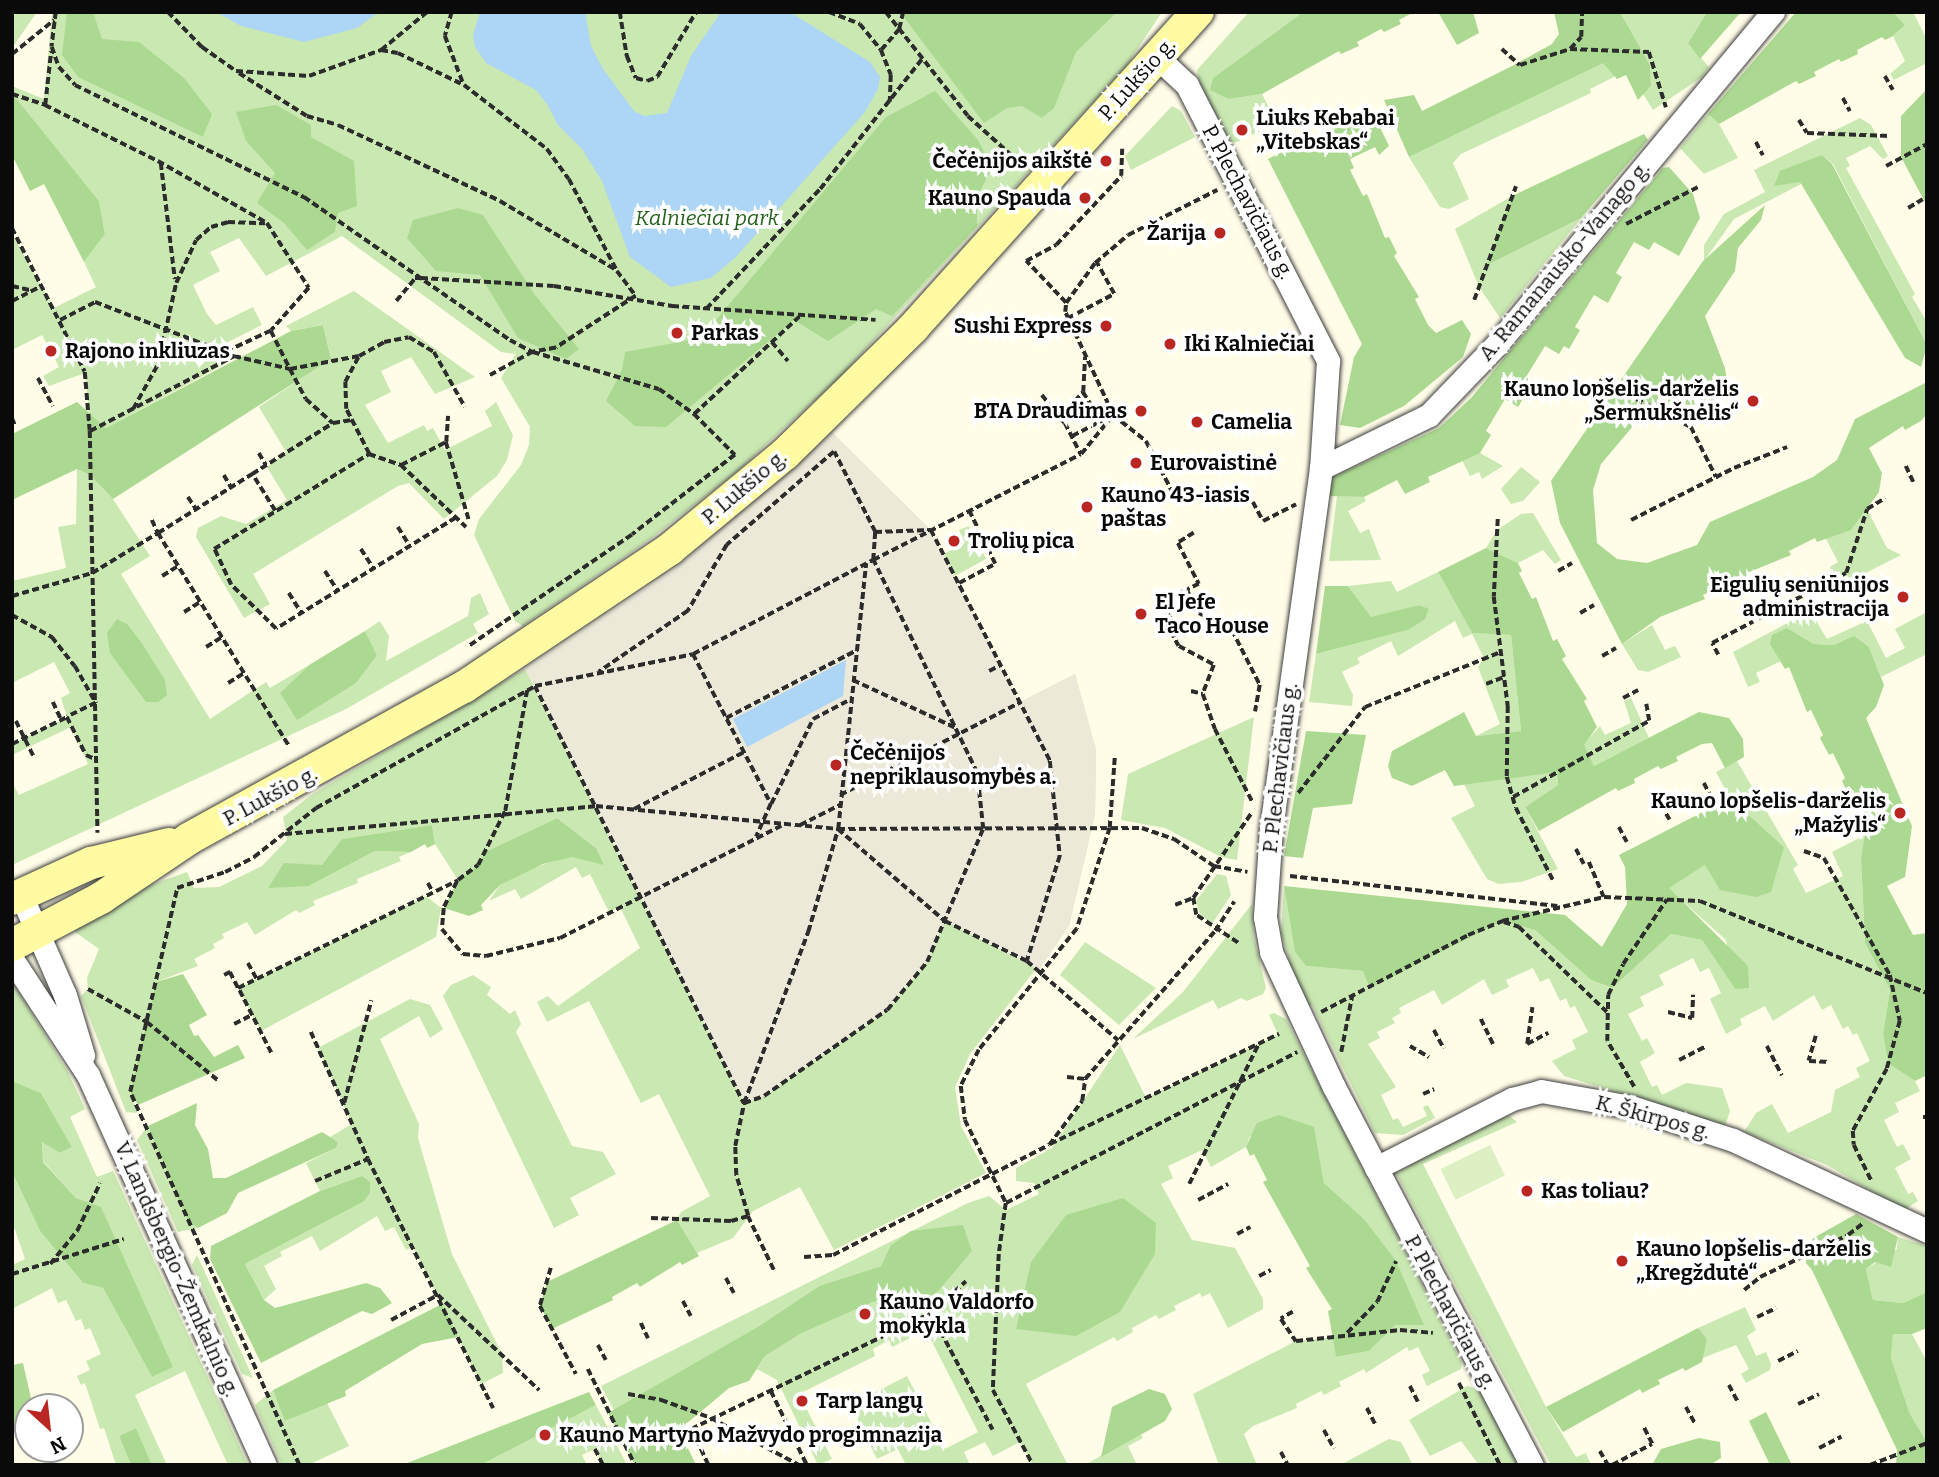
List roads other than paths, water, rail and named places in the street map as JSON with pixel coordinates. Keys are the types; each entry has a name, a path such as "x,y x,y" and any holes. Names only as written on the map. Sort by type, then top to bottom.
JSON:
{"main road":[{"name":"P. Lukšio g.","path":"25,939 102,898 190,838 464,687 680,541 785,454 850,391 1198,12"},
{"name":"P. Lukšio g.","path":"17,897 91,863 190,838"}],"street":[{"name":"A. Ramanausko-Vanago g.","path":"1321,468 1429,415 1497,344 1773,12"},
{"name":"P. Plechavičiaus g.","path":"1157,57 1186,85 1328,360 1321,468 1271,828 1265,917 1271,952 1334,1087 1532,1465"},
{"name":"V. Landsbergio-Žemkalnio g.","path":"17,897 25,939 65,995 88,1075 265,1465"},
{"name":"V. Landsbergio-Žemkalnio g.","path":"12,959 88,1075"},
{"name":"K. Škirpos g.","path":"1376,1168 1512,1099 1541,1091 1649,1113 1733,1140 1927,1231"}],"water":[{"path":"216,12 379,12 357,28 304,42 241,26"},
{"path":"480,12 585,12 591,46 603,69 634,111 644,116 667,113 691,56 721,12 790,12 870,62 880,77 878,89 865,112 735,258 711,278 671,287 630,257 602,181 582,149 558,125 536,90 486,63 475,47 473,35"},
{"path":"846,660 843,696 747,747 733,719"}],"place":[{"name":"Liuks Kebabai „Vitebskas“","path":"1242,130"},
{"name":"Čečėnijos aikštė","path":"1106,161"},
{"name":"Kauno Spauda","path":"1085,198"},
{"name":"Žarija","path":"1220,233"},
{"name":"Sushi Express","path":"1106,326"},
{"name":"Parkas","path":"677,333"},
{"name":"Iki Kalniečiai","path":"1170,344"},
{"name":"Rajono inkliuzas","path":"51,351"},
{"name":"Kauno lopšelis-darželis „Šermukšnėlis“","path":"1753,401"},
{"name":"BTA Draudimas","path":"1141,411"},
{"name":"Camelia","path":"1197,422"},
{"name":"Eurovaistinė","path":"1136,463"},
{"name":"Kauno 43-iasis paštas","path":"1087,507"},
{"name":"Trolių pica","path":"954,541"},
{"name":"Eigulių seniūnijos administracija","path":"1903,597"},
{"name":"El Jefe Taco House","path":"1141,614"},
{"name":"Čečėnijos nepriklausomybės a.","path":"836,765"},
{"name":"Kauno lopšelis-darželis „Mažylis“","path":"1900,813"},
{"name":"Kas toliau?","path":"1527,1191"},
{"name":"Kauno lopšelis-darželis „Kregždutė“","path":"1622,1261"},
{"name":"Kauno Valdorfo mokykla","path":"865,1314"},
{"name":"Tarp langų","path":"802,1401"},
{"name":"Kauno Martyno Mažvydo progimnazija","path":"545,1435"}],"park label":[{"name":"Kalniečiai park","path":"707,218"}]}
